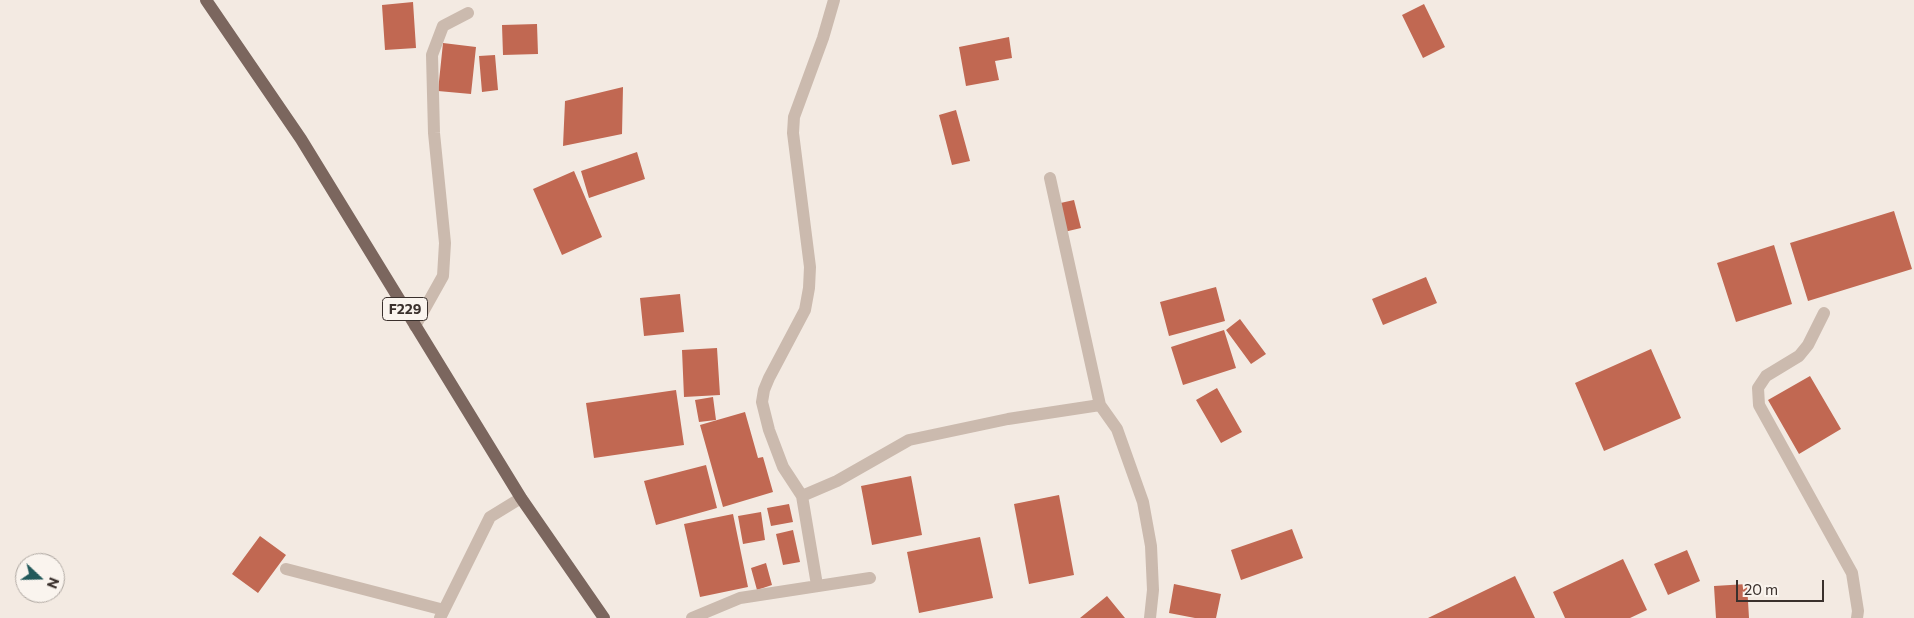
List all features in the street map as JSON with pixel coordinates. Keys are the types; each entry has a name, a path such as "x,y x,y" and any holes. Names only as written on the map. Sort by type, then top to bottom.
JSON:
{"main road":[{"name":"F229","path":"206,0 301,139 521,498 604,618"}],"street":[{"path":"817,585 802,496 783,467 769,430 762,402 764,390 805,310 809,288 810,267 793,133 794,117 823,38 834,0"},
{"path":"415,326 443,276 444,243 434,133 432,55 443,26 468,13"},
{"path":"1050,178 1100,405 1117,429 1144,502 1151,546 1153,590 1150,618"},
{"path":"1824,313 1808,345 1799,356 1766,376 1758,388 1759,405 1852,573 1858,612 1857,618"},
{"path":"802,496 837,481 909,440 1008,420 1100,405"},
{"path":"286,569 442,614 490,517 521,498"},
{"path":"692,618 740,598 870,578"}],"building":[{"path":"413,2 416,48 385,50 382,5"},
{"path":"1424,4 1445,47 1423,58 1402,15"},
{"path":"537,24 538,54 503,55 502,25"},
{"path":"1009,37 1012,58 995,61 999,80 966,86 959,47"},
{"path":"443,43 476,47 471,94 438,91"},
{"path":"495,55 498,90 482,92 479,56"},
{"path":"623,87 622,134 563,146 565,101"},
{"path":"956,110 970,161 952,165 939,115"},
{"path":"637,152 645,179 589,198 581,171"},
{"path":"574,171 602,237 562,255 533,189"},
{"path":"1074,200 1081,228 1064,232 1056,204"},
{"path":"1894,211 1912,269 1808,301 1790,243"},
{"path":"1774,245 1792,304 1736,322 1717,263"},
{"path":"1426,277 1437,303 1383,325 1372,299"},
{"path":"1216,287 1225,321 1169,336 1160,302"},
{"path":"680,294 684,332 644,336 640,298"},
{"path":"1240,319 1266,354 1251,364 1226,330"},
{"path":"1224,330 1236,368 1183,385 1171,347"},
{"path":"717,348 720,395 684,397 682,350"},
{"path":"1651,349 1681,418 1604,451 1575,383"},
{"path":"1810,376 1841,429 1799,454 1768,400"},
{"path":"1217,388 1242,432 1221,443 1196,400"},
{"path":"676,390 684,445 594,458 586,403"},
{"path":"713,397 716,420 699,422 695,400"},
{"path":"745,412 758,458 763,457 773,492 723,507 700,425"},
{"path":"706,465 717,508 656,525 644,481"},
{"path":"911,476 922,535 872,545 861,486"},
{"path":"1059,495 1074,575 1029,584 1014,504"},
{"path":"789,504 793,522 771,526 767,508"},
{"path":"761,512 765,540 743,544 738,516"},
{"path":"733,514 748,587 700,597 684,524"},
{"path":"1292,529 1303,558 1241,580 1231,550"},
{"path":"793,530 800,562 783,565 776,534"},
{"path":"260,536 286,555 258,593 232,574"},
{"path":"980,537 993,598 919,613 907,552"},
{"path":"1687,550 1700,581 1668,595 1654,564"},
{"path":"1623,559 1647,610 1630,618 1565,618 1553,592"},
{"path":"766,563 772,585 757,590 751,568"},
{"path":"1515,576 1535,618 1428,618"},
{"path":"1174,584 1221,594 1216,618 1195,618 1169,613"},
{"path":"1747,584 1749,618 1716,618 1714,586"},
{"path":"1107,596 1125,618 1080,618"}]}
